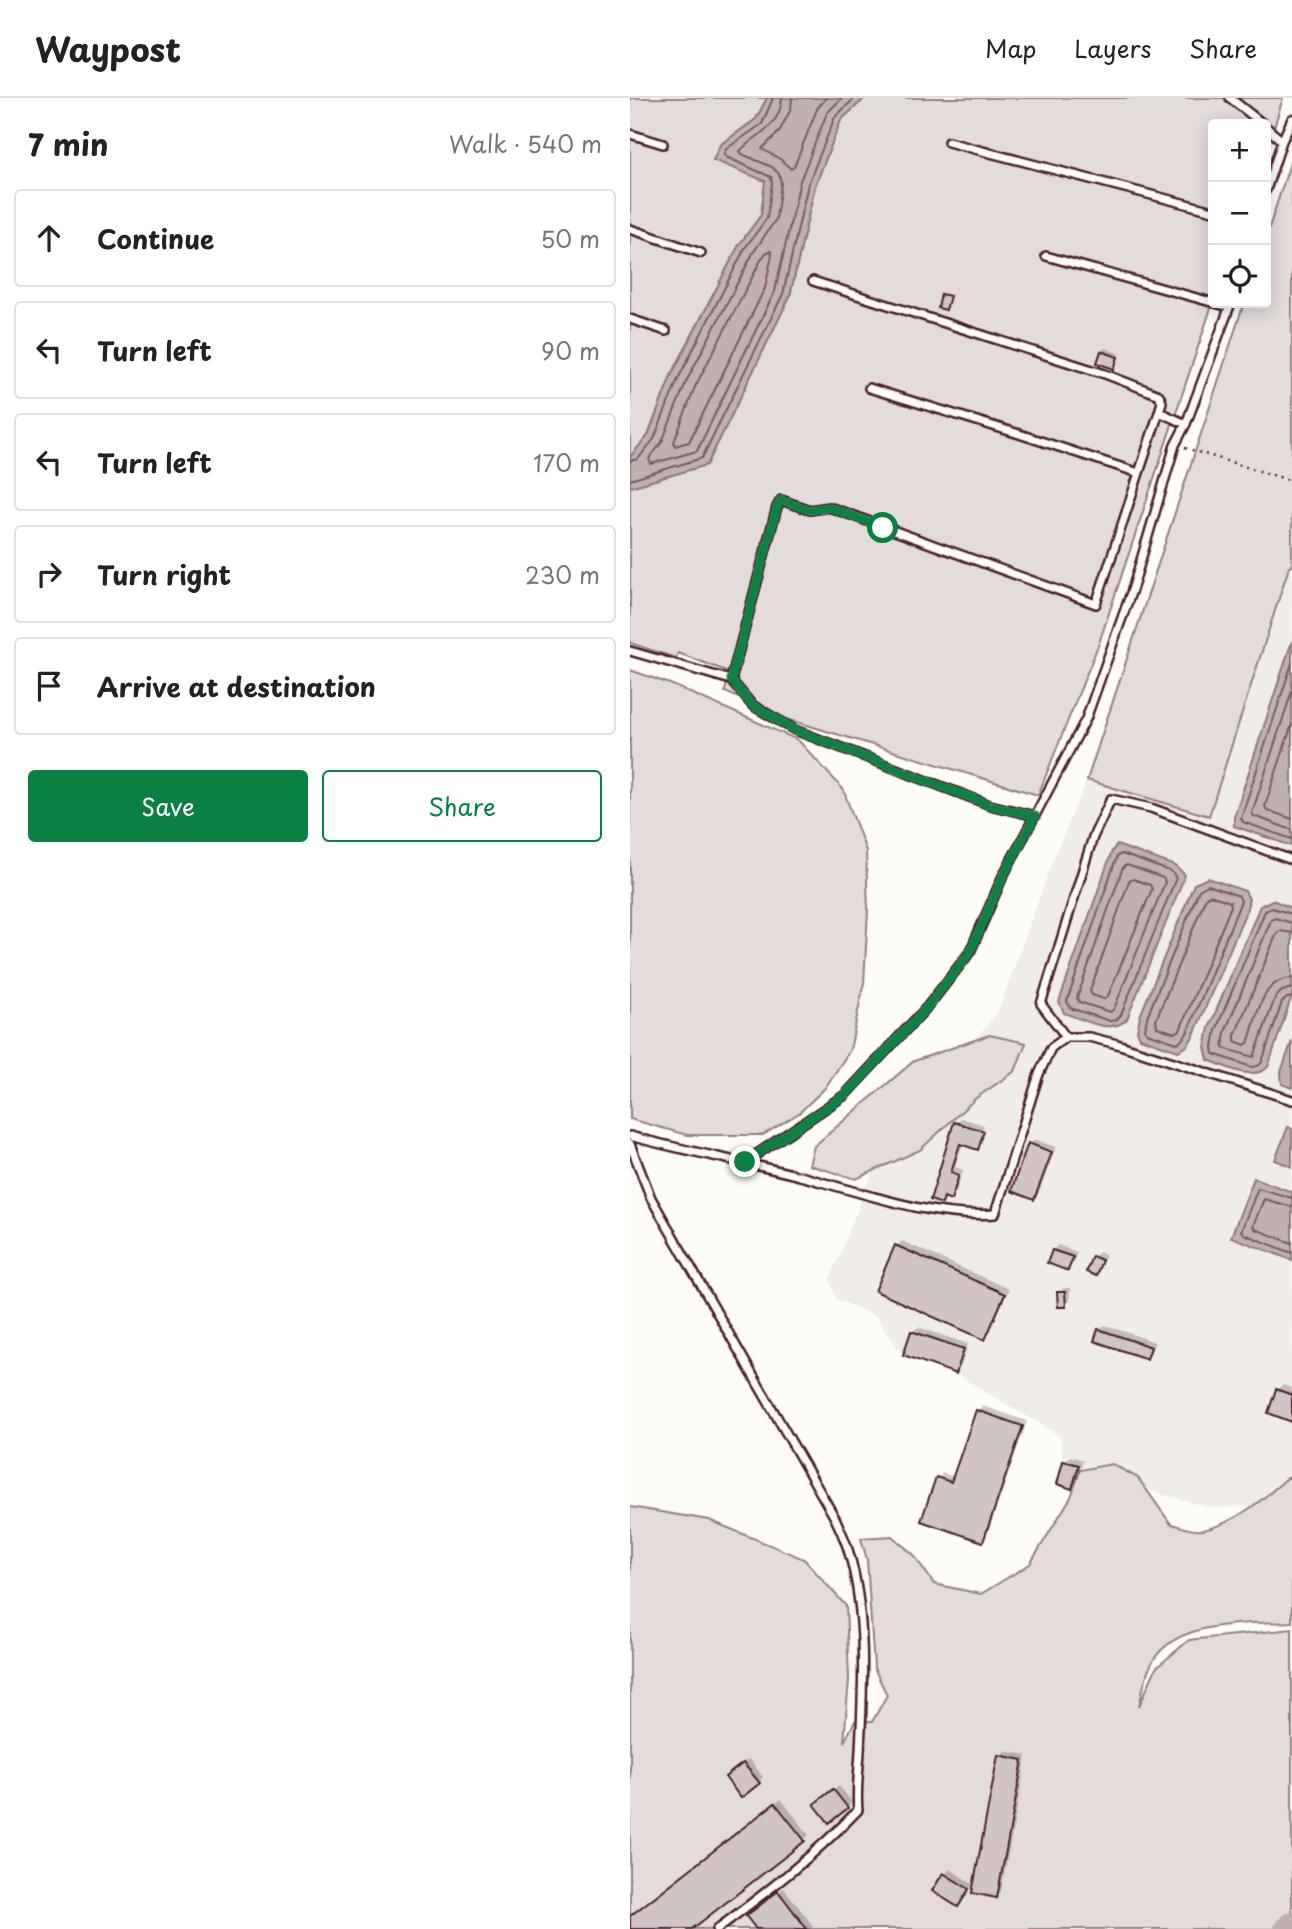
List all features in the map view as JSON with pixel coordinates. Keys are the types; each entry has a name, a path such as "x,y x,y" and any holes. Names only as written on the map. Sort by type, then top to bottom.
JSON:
{"lane":[{"path":"1234,99 1256,119"},
{"path":"1269,182 1292,118"},
{"path":"1271,132 1282,141"},
{"path":"630,134 663,144"},
{"path":"948,142 1208,210"},
{"path":"630,229 701,253"},
{"path":"1046,256 1208,299"},
{"path":"731,680 781,500 810,510 829,507 1096,604 1162,402 1159,395 1105,374 813,281"},
{"path":"745,1162 845,1095 928,1006 970,952 1003,876 1086,719 1133,587 1175,445 1186,424 1229,308"},
{"path":"630,320 666,331"},
{"path":"869,388 1139,474"},
{"path":"1159,412 1186,424"},
{"path":"630,651 731,680 752,705 795,730 990,805 1035,816"},
{"path":"1066,1037 1041,1004 1093,837 1111,799 1151,808 1292,860"},
{"path":"630,1136 682,1150 745,1162 889,1202 974,1216 995,1214 1040,1074 1051,1048 1066,1037 1089,1037 1117,1044 1292,1100"},
{"path":"630,1144 651,1198 835,1518 849,1551 856,1583 861,1635 860,1754 856,1784 858,1810 777,1885 717,1929"}],"path":[{"path":"1175,445 1292,481"}],"shaded area":[{"path":"630,98 767,98 756,119 720,145 766,181 761,215 739,245 671,376 648,436 630,457"},
{"path":"865,98 1283,98 1271,138 1271,119 1208,119 1208,308 1211,308 1099,643 1038,795 787,719 725,692 729,672 678,653 676,658 630,643 630,487 707,465 790,296 815,186 841,120"},
{"path":"1292,157 1292,566 1289,567 1209,816 1087,780 1242,308 1271,308 1271,222"},
{"path":"1292,566 1292,1503 1213,1508 1124,1484 1063,1461 1060,1436 956,1374 903,1355 875,1316 836,1299 830,1279 882,1149 998,1012 1056,852 1087,780 1209,816 1289,567"},
{"path":"630,670 670,684 798,740 843,789 866,851 868,910 864,983 850,1050 825,1088 799,1113 763,1135 687,1135 630,1119"},
{"path":"989,1035 1026,1043 1015,1071 976,1098 920,1150 856,1179 809,1165 814,1146 914,1061"},
{"path":"1112,1464 1138,1478 1171,1524 1195,1530 1226,1522 1259,1502 1287,1478 1292,1478 1292,1622 1211,1627 1173,1640 1159,1652 1149,1669 1139,1706 1156,1668 1189,1640 1292,1629 1292,1929 630,1929 630,1507 709,1520 804,1559 846,1606 849,1679 844,1742 855,1721 872,1722 887,1695 874,1668 867,1560 861,1538 892,1536 914,1555 934,1584 981,1594 1030,1564 1071,1497 1080,1470"}],"water":[{"path":"767,98 865,98 841,120 815,186 790,296 707,465 630,487 630,457 648,436 671,376 739,245 761,215 765,181 713,160 720,145 756,119"},
{"path":"1292,641 1292,846 1234,826 1234,817"},
{"path":"1117,845 1176,866 1185,875 1127,1019 1120,1024 1105,1026 1064,1013 1059,1002 1112,851"},
{"path":"1208,878 1245,891 1249,899 1193,1037 1186,1047 1178,1051 1140,1038 1137,1031 1140,1016 1194,884"},
{"path":"1272,900 1292,908 1292,995 1268,1067 1262,1071 1247,1073 1208,1060 1205,1047 1209,1028 1260,906"},
{"path":"1292,1041 1292,1088 1282,1084 1281,1072"},
{"path":"1288,1127 1292,1129 1292,1167 1275,1160"},
{"path":"1254,1178 1292,1192 1292,1260 1231,1237"}],"building":[{"path":"941,294 950,296 946,310 938,308"},
{"path":"1101,351 1118,357 1114,369 1097,363"},
{"path":"954,1122 984,1131 978,1150 960,1144 951,1172 959,1175 951,1200 944,1197 942,1204 930,1200"},
{"path":"1028,1143 1052,1152 1034,1200 1011,1191"},
{"path":"895,1245 1005,1294 985,1340 875,1291"},
{"path":"1052,1250 1073,1257 1068,1271 1047,1263"},
{"path":"1092,1256 1102,1260 1096,1276 1086,1272"},
{"path":"1057,1292 1065,1292 1066,1307 1058,1307"},
{"path":"1098,1329 1151,1347 1147,1359 1094,1341"},
{"path":"911,1331 964,1349 956,1374 903,1355"},
{"path":"1276,1389 1292,1395 1292,1422 1268,1413"},
{"path":"976,1410 1023,1426 983,1542 921,1521 936,1477 951,1482"},
{"path":"1063,1461 1079,1465 1072,1489 1057,1484"},
{"path":"998,1755 1023,1760 997,1898 972,1893"},
{"path":"743,1763 760,1783 741,1798 725,1777"},
{"path":"833,1789 848,1808 829,1823 814,1804"},
{"path":"775,1803 805,1841 692,1929 630,1929 630,1916"},
{"path":"943,1873 969,1889 958,1907 932,1891"},
{"path":"778,1891 807,1929 756,1929 746,1916"}],"waterway":[{"path":"1286,1929 1292,1923"}],"route":[{"path":"745,1162 845,1095 928,1006 970,952 1003,876 1035,816 990,805 795,730 752,705 731,680 781,500 810,510 829,507 883,528"}]}
